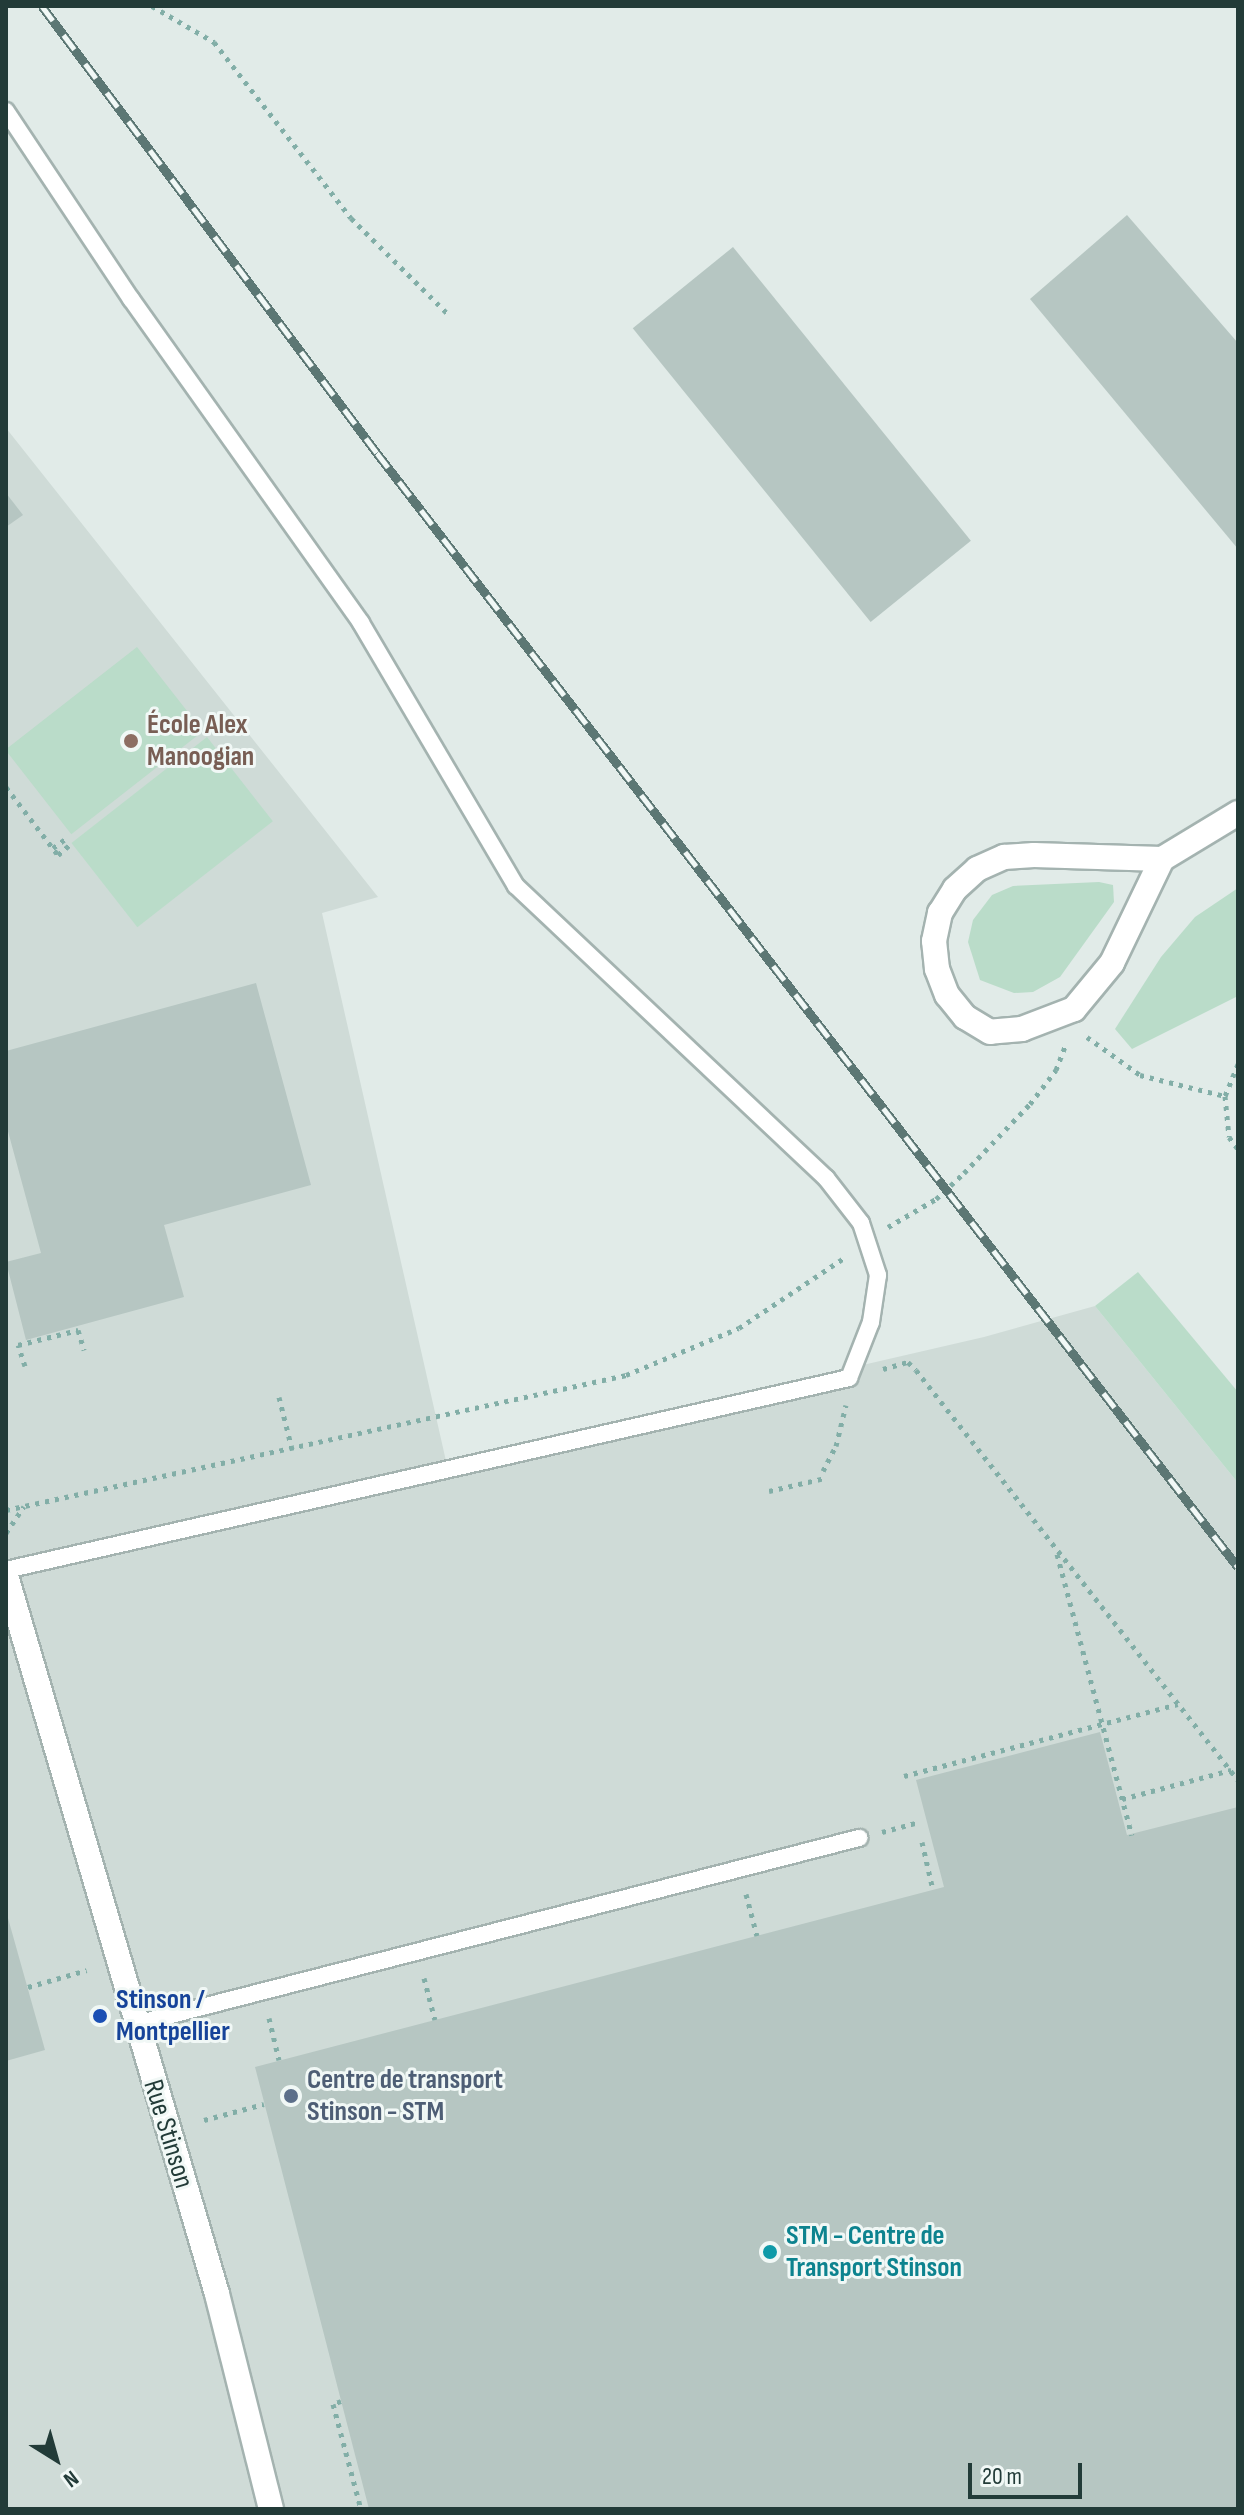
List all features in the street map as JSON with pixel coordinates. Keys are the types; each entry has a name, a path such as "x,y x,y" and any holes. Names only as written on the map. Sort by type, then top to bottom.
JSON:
{"street":[{"path":"1162,859 1112,963 1074,1009 1060,1018 990,1032 965,1017 947,995 937,969 934,941 940,913 955,889 977,869 1004,857 1162,859 1238,813"},
{"name":"Rue Stinson","path":"6,1573 217,2294 271,2509"}],"lane":[{"path":"6,111 131,299 361,623 516,886 826,1178 854,1213 878,1275 878,1298 849,1378 6,1573"},
{"path":"136,2024 859,1838"}],"path":[{"path":"152,6 214,42 351,218 447,313"},
{"path":"6,787 58,855 72,843"},
{"path":"53,849 68,837"},
{"path":"1060,1018 1140,1075 1225,1096"},
{"path":"6,1510 556,1393 655,1365 749,1322 867,1240 936,1199 1030,1104 1056,1070 1065,1048"},
{"path":"1238,1064 1225,1096 1229,1137 1238,1149"},
{"path":"25,1366 18,1345 51,1335 78,1330 84,1350"},
{"path":"916,1370 1238,1780"},
{"path":"823,1471 845,1416 849,1378"},
{"path":"279,1397 292,1449"},
{"path":"769,1491 825,1478"},
{"path":"6,1533 24,1505"},
{"path":"1056,1549 1132,1835"},
{"path":"904,1776 1179,1704"},
{"path":"1122,1799 1231,1770"},
{"path":"922,1842 933,1890"},
{"path":"744,1888 757,1936"},
{"path":"28,1987 87,1970"},
{"path":"423,1972 435,2020"},
{"path":"268,2012 279,2060"},
{"path":"204,2120 264,2104"},
{"path":"341,2401 333,2404 359,2509 368,2506"}],"shaded area":[{"path":"6,428 378,897 322,913 446,1461 984,1337 1095,1306 1238,1483 1238,2509 6,2509"}],"green space":[{"path":"137,647 203,731 71,834 6,749"},
{"path":"207,737 273,821 137,927 71,843"},
{"path":"1099,882 1113,885 1114,902 1060,977 1033,992 1014,993 980,980 968,942 973,920 992,895 1013,886"},
{"path":"1238,888 1238,996 1132,1049 1115,1029 1161,957 1195,917"},
{"path":"1138,1272 1238,1392 1238,1483 1095,1306"}],"building":[{"path":"1127,215 1238,343 1238,549 1030,299"},
{"path":"733,247 971,541 871,622 633,328"},
{"path":"6,493 23,515 6,527"},
{"path":"256,983 311,1185 164,1225 184,1297 26,1340 6,1262 41,1253 6,1124 6,1051"},
{"name":"STM - Centre de Transport Stinson","path":"1100,1732 1127,1835 1238,1807 1238,2509 369,2509 255,2067 944,1887 916,1780"},
{"path":"6,1911 45,2050 6,2061"}],"railway":[{"path":"42,6 377,453 1238,1567"}],"place":[{"name":"École Alex Manoogian","path":"131,741"},
{"name":"Stinson / Montpellier","path":"100,2016"},
{"name":"Centre de transport Stinson - STM","path":"291,2096"},
{"name":"STM - Centre de Transport Stinson","path":"770,2252"}]}
